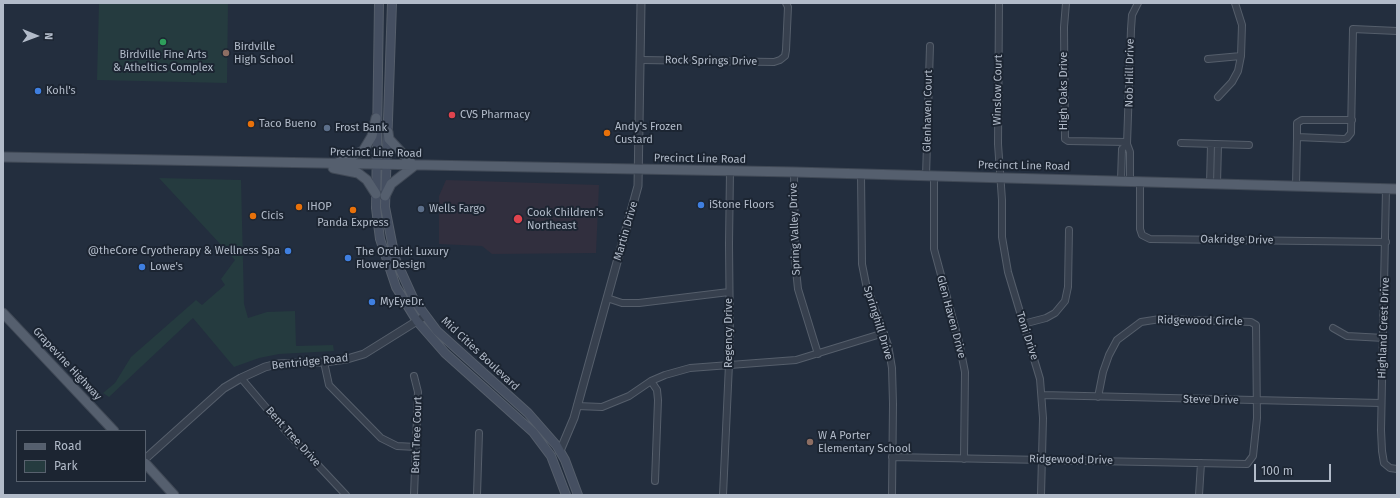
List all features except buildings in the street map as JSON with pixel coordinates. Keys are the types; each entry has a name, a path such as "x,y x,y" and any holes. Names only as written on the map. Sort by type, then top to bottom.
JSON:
{"main road":[{"name":"Mid Cities Boulevard","path":"392,3 386,165 380,195 378,229 383,252 396,287 417,321 445,353 528,428 551,456 566,495"},
{"name":"Mid Cities Boulevard","path":"379,4 375,165 380,195 393,250 406,284 425,316 454,347 541,426 560,451 578,495"},
{"path":"379,4 392,12"},
{"path":"378,15 392,12"},
{"path":"335,164 363,151 372,136 376,118"},
{"path":"323,164 325,166 358,173 367,180 380,195 391,184 414,166 389,139 388,132"},
{"name":"Precinct Line Road","path":"3,157 414,166 794,172 1397,189"},
{"path":"378,229 389,240 393,250"},
{"name":"Grapevine Highway","path":"3,313 113,430"},
{"path":"528,428 537,430 550,447 560,451"},
{"path":"146,465 174,495"}],"street":[{"name":"Martin Drive","path":"560,451 577,406 637,192 639,170 642,3"},
{"name":"Rock Springs Drive","path":"641,60 774,62 780,60 785,56 786,50 788,7 786,3"},
{"name":"Winslow Court","path":"999,3 998,144 1000,178"},
{"name":"High Oaks Drive","path":"1066,3 1064,27 1064,139 1068,141 1127,143"},
{"name":"Nob Hill Drive","path":"1125,181 1130,152 1127,143 1132,15 1138,3"},
{"path":"1218,97 1235,78 1241,56 1242,24 1235,3"},
{"path":"1297,138 1347,138 1351,133 1352,120 1353,29 1397,31"},
{"name":"Glenhaven Court","path":"930,46 930,176"},
{"path":"1208,59 1241,56"},
{"path":"1296,186 1297,123 1302,120 1352,120"},
{"name":"Nob Hill Drive","path":"1125,181 1122,149 1127,143"},
{"path":"1181,143 1249,145"},
{"path":"1211,144 1213,184"},
{"path":"1213,184 1218,145"},
{"name":"Regency Drive","path":"724,495 730,364 730,171"},
{"name":"Spring Valley Drive","path":"794,172 794,260 798,288 818,354"},
{"name":"Springhill Drive","path":"861,175 862,264 868,290 884,333 892,368 892,495"},
{"name":"Glen Haven Drive","path":"930,176 934,249 960,342 965,372 964,459"},
{"name":"Toni Drive","path":"1000,178 1004,251 1008,272 1040,379 1042,395 1042,460 1040,495"},
{"name":"Oakridge Drive","path":"1140,181 1140,229 1142,235 1150,239 1386,242"},
{"name":"Highland Crest Drive","path":"1386,189 1384,338 1381,403 1382,451 1387,466 1397,469"},
{"path":"1024,324 1046,318 1059,310 1065,301 1068,287 1069,230"},
{"path":"607,298 622,303 639,303 730,292"},
{"name":"Bentridge Road","path":"146,458 224,388 241,378 265,367 277,364 324,362 347,359 364,354 425,316"},
{"name":"Ridgewood Circle","path":"1098,397 1103,372 1109,355 1118,340 1141,322 1160,319 1255,323 1257,332 1257,401 1255,447 1249,463"},
{"path":"1333,328 1348,336 1384,338"},
{"path":"577,406 602,407 629,396 665,375 690,368 730,364 786,362 818,354 884,333"},
{"path":"324,362 330,385 381,438 397,446 416,447"},
{"name":"Bent Tree Court","path":"414,376 418,392 414,495"},
{"name":"Bent Tree Drive","path":"241,378 285,430 346,495"},
{"path":"651,382 657,390 658,400 655,481"},
{"name":"Steve Drive","path":"1042,395 1381,403"},
{"path":"477,495 478,433"},
{"name":"Ridgewood Drive","path":"892,458 1249,463"},
{"path":"1199,495 1201,463"}],"shaded area":[{"name":"Cook Children's Northeast","path":"446,180 599,185 596,253 492,254 482,246 439,244 439,196"}],"green space":[{"name":"Birdville Fine Arts & Atheltics Complex","path":"99,3 228,3 227,83 97,80"},
{"path":"159,178 241,180 244,304 248,318 267,312 295,311 296,346 333,345 334,351 279,354 259,358 234,367 193,318 109,397 103,393 115,383 131,357 196,300 202,305 225,285 221,279 235,260"}],"place":[{"name":"Birdville Fine Arts & Atheltics Complex","path":"163,42"},
{"name":"Birdville High School","path":"226,53"},
{"name":"Kohl's","path":"38,91"},
{"name":"CVS Pharmacy","path":"452,115"},
{"name":"Taco Bueno","path":"251,124"},
{"name":"Frost Bank","path":"327,128"},
{"name":"Andy's Frozen Custard","path":"607,133"},
{"name":"iStone Floors","path":"701,205"},
{"name":"IHOP","path":"299,207"},
{"name":"Wells Fargo","path":"421,209"},
{"name":"Panda Express","path":"353,210"},
{"name":"Cicis","path":"253,216"},
{"name":"Cook Children's Northeast","path":"518,219"},
{"name":"@theCore Cryotherapy & Wellness Spa","path":"288,251"},
{"name":"The Orchid: Luxury Flower Design","path":"348,258"},
{"name":"Lowe's","path":"142,267"},
{"name":"MyEyeDr.","path":"372,302"},
{"name":"W A Porter Elementary School","path":"810,442"}]}
